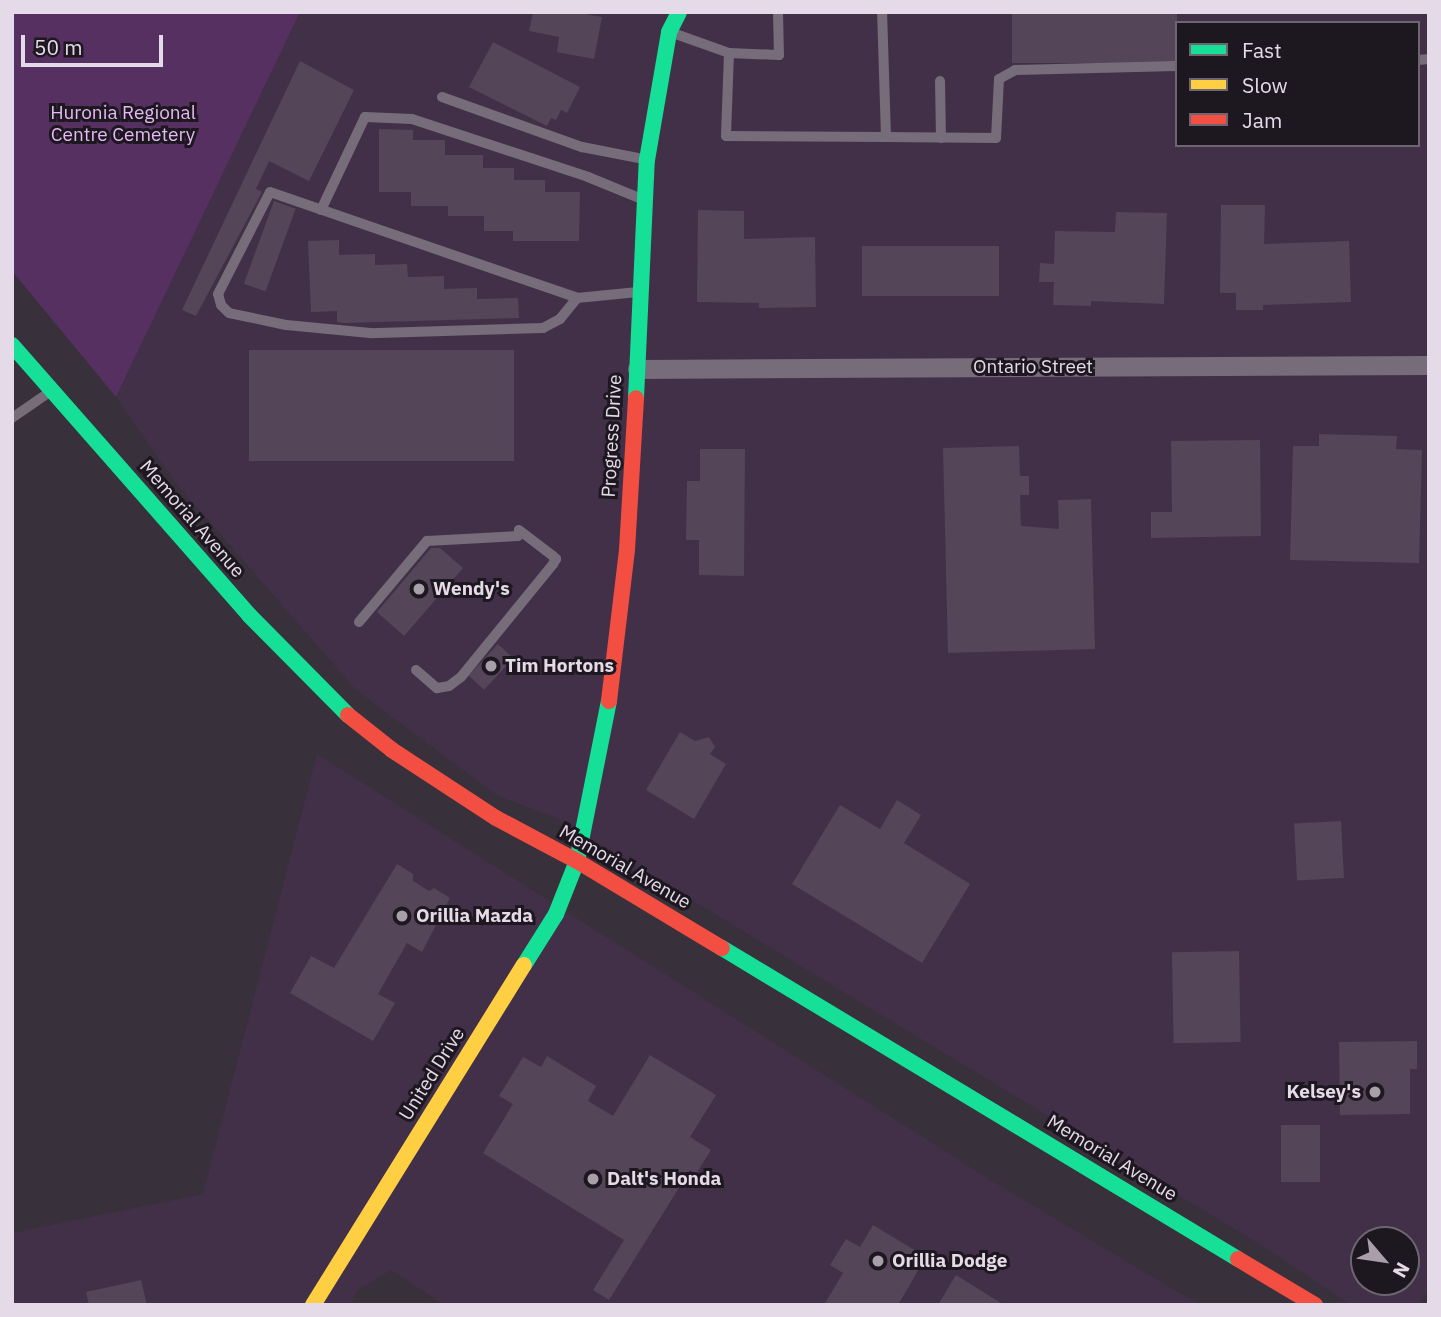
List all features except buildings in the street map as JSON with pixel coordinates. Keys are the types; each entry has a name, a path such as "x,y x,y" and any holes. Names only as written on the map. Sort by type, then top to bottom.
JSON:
{"main road":[{"name":"Progress Drive","path":"577,862 611,691 627,550 647,160 669,32 679,12"},
{"name":"Memorial Avenue","path":"12,345 249,615 337,706 428,775 1315,1305"},
{"name":"United Drive","path":"313,1305 556,914 577,862"}],"street":[{"name":"Ontario Street","path":"637,369 1429,365"}],"lane":[{"path":"669,32 729,53 779,55 778,12"},
{"path":"882,12 886,137"},
{"path":"729,53 726,136 996,138 999,79 1015,70 1175,66"},
{"path":"940,81 941,138"},
{"path":"442,97 582,147 647,160"},
{"path":"321,211 365,117 412,119 588,177 647,201"},
{"path":"577,298 560,319 543,328 525,331 333,331 229,313 221,305 218,294 270,192 577,298 642,292"},
{"path":"12,418 52,391"},
{"path":"359,622 427,541 519,533 556,559 461,677 449,686 438,688 415,670"}],"shaded area":[{"path":"300,12 1429,12 1429,1289 1419,1305 1351,1305 1264,1247 555,817 498,796 356,690 175,482 116,397"},
{"path":"317,754 997,1184 1200,1305 444,1305 391,1270 358,1290 350,1305 12,1305 12,1233 203,1194"}],"green space":[{"name":"Huronia Regional Centre Cemetery","path":"12,12 300,12 116,397 12,271"}],"traffic: fast":[{"path":"636,398 647,160 669,32 679,12"},
{"path":"12,345 249,615 348,715"},
{"path":"524,965 556,914 577,861 609,701"},
{"path":"722,948 1238,1259"}],"traffic: slow":[{"path":"313,1305 524,965"}],"traffic: jam":[{"path":"609,701 627,550 636,398"},
{"path":"348,715 392,750 496,818 577,861 722,948"},
{"path":"1238,1259 1315,1305"}],"place":[{"name":"Wendy's","path":"419,589"},
{"name":"Tim Hortons","path":"491,666"},
{"name":"Orillia Mazda","path":"402,916"},
{"name":"Kelsey's","path":"1375,1092"},
{"name":"Dalt's Honda","path":"593,1179"},
{"name":"Orillia Dodge","path":"878,1261"}]}
